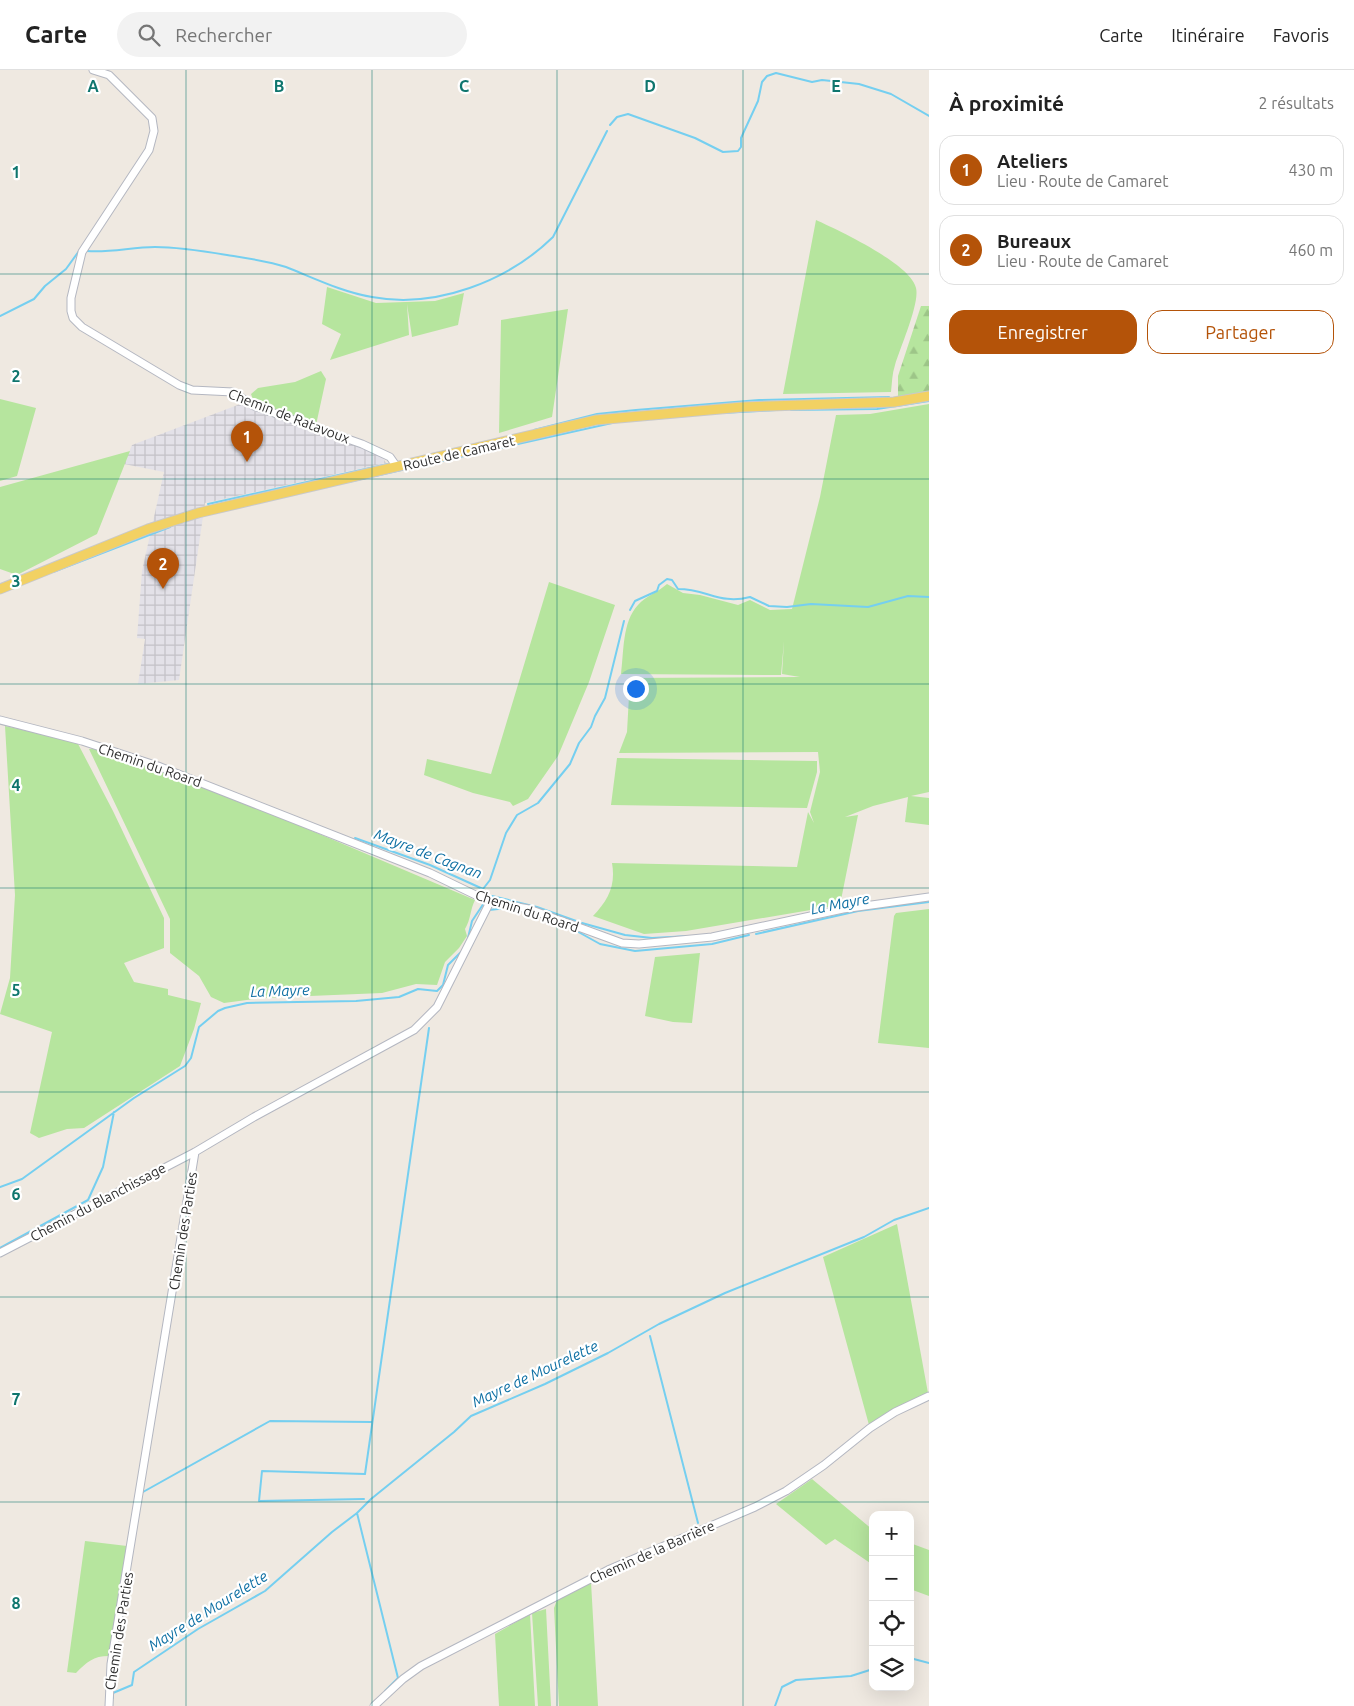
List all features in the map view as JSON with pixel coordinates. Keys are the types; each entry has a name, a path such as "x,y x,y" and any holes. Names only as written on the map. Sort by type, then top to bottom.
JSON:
{"main road":[{"name":"Route de Camaret","path":"2,588 173,520 572,425 622,416 743,407 864,404 929,396"}],"street":[{"name":"Chemin de Ratavoux","path":"93,70 109,75 152,118 154,131 150,150 82,252 71,298 73,318 82,327 168,380 192,390 233,392 254,406 362,444 390,457 397,467"},
{"name":"Chemin du Roard","path":"0,720 82,741 203,783 430,872 490,902 530,909 622,943 639,944 712,937 843,909 929,897"},
{"name":"Chemin des Parties","path":"108,1706 111,1664 195,1152 254,1117 355,1064 423,1023 437,1007 490,902"},
{"name":"Chemin du Blanchissage","path":"0,1252 195,1152"},
{"name":"Chemin de la Barrière","path":"374,1706 403,1679 437,1658 608,1570 756,1507 786,1491 824,1465 870,1428 895,1412 929,1396"}],"shaded area":[{"path":"243,403 252,409 381,455 386,463 205,503 179,680 138,684 145,639 137,638 142,571 164,472 124,464 132,445"}],"green space":[{"path":"816,220 888,259 911,279 916,288 915,304 894,368 891,392 783,394"},
{"path":"327,287 376,303 435,301 464,293 458,325 412,337 407,304 409,335 330,360 341,334 322,324"},
{"path":"921,306 929,306 929,391 898,398 898,376"},
{"path":"568,309 552,417 499,433 501,320"},
{"path":"321,371 326,379 316,425 254,402 251,394 258,388 295,382"},
{"path":"0,399 36,408 17,476 0,481"},
{"path":"929,404 929,792 911,796 929,798 929,825 905,822 908,797 873,806 845,817 858,815 840,905 686,931 644,934 593,916 610,892 613,879 612,863 797,867 808,812 814,823 810,812 820,772 818,752 619,753 627,732 630,678 800,677 782,674 784,641 781,675 621,674 626,629 638,605 667,584 683,593 700,595 738,605 750,600 770,610 792,609 820,497 836,415 870,414"},
{"path":"130,451 97,534 17,575 0,569 0,487"},
{"path":"549,582 615,605 589,682 558,756 528,799 513,806 510,802 473,793 424,775 427,759 491,774"},
{"path":"5,726 77,742 113,811 164,918 164,948 124,963 134,982 168,989 168,995 201,1003 194,1029 180,1066 84,1128 67,1129 39,1138 30,1133 52,1032 0,1014 10,978 15,895"},
{"path":"98,748 211,788 475,900 465,929 467,936 459,948 445,962 437,985 416,984 382,993 262,998 224,1003 211,997 199,976 170,953 170,919 89,749"},
{"path":"617,758 817,761 817,772 807,808 611,805"},
{"path":"929,909 929,1048 878,1043 894,916 896,913"},
{"path":"700,953 692,1023 673,1022 645,1016 655,957"},
{"path":"897,1224 928,1393 891,1411 869,1425 823,1257"},
{"path":"812,1479 869,1527 869,1562 835,1539 826,1545 776,1504"},
{"path":"85,1541 127,1546 109,1656 91,1660 76,1673 67,1672"},
{"path":"914,1544 929,1550 929,1596 914,1590"},
{"path":"591,1582 598,1706 559,1706 554,1608 557,1600"},
{"path":"546,1609 551,1706 538,1706 532,1613"},
{"path":"530,1614 535,1706 499,1706 495,1634"}],"waterway":[{"path":"610,125 617,117 628,114 695,138 723,152 738,151 741,147 741,138 758,101 762,82 767,76 776,73 812,82 822,80 859,84 891,94 929,116"},
{"path":"87,251 155,247 191,250 264,261 286,267 339,288 372,297 396,300 446,295 470,288 515,267 553,237 607,131"},
{"path":"0,316 34,299 45,286 66,269 79,251"},
{"path":"534,430 597,414 636,410 759,400 889,397"},
{"path":"791,410 877,409 929,401"},
{"path":"721,413 776,410"},
{"path":"348,482 612,423"},
{"path":"208,504 388,464"},
{"path":"53,572 170,527"},
{"name":"Mayre de Cagnan","path":"630,610 635,601 657,591 659,585 667,579 672,580 678,589 697,591 730,599 750,597 769,606 787,607 811,604 868,607 908,596 929,597"},
{"name":"Mayre de Cagnan","path":"355,838 430,865 483,889 490,880 506,833 517,815 538,803 570,764 579,743 591,727 605,698 624,621"},
{"name":"La Mayre","path":"492,896 537,907 579,922"},
{"name":"La Mayre","path":"756,934 858,911 929,902"},
{"name":"La Mayre","path":"468,938 472,921 484,903"},
{"path":"489,910 507,908"},
{"name":"La Mayre","path":"582,923 625,935 652,938 690,936"},
{"path":"573,929 600,944 635,951 712,944 749,935"},
{"name":"La Mayre","path":"0,1187 22,1179 134,1098 185,1066 191,1058 199,1027 218,1011 247,1003 356,1001 399,997 418,989 437,991 443,985 448,965 463,950"},
{"path":"364,1499 259,1501 262,1471 365,1474 429,1028"},
{"path":"0,1248 88,1200 103,1167 114,1112"},
{"name":"Mayre de Mourelette","path":"113,1698 113,1693 132,1685 134,1672 198,1629 265,1591 332,1532 471,1416 545,1384 608,1353 659,1324 725,1293 864,1237 894,1220 929,1208"},
{"path":"650,1336 698,1523"},
{"path":"143,1492 270,1421 372,1422"},
{"path":"357,1513 398,1678 385,1691"},
{"path":"914,1659 929,1663"},
{"path":"775,1706 782,1687 796,1680 851,1676 869,1670"}],"place":[{"name":"Ateliers","path":"247,462"},
{"name":"Bureaux","path":"163,589"}]}
